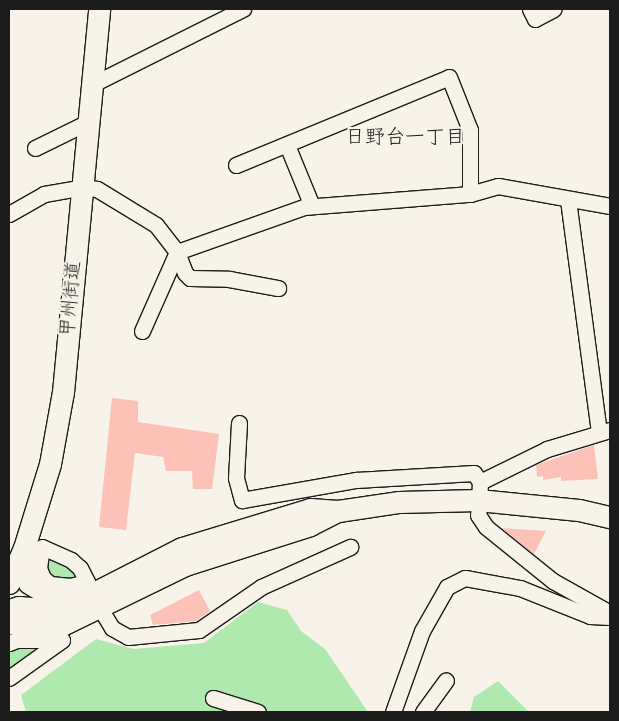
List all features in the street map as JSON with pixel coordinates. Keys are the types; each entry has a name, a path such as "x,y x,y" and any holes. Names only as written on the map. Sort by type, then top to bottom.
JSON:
{"street":[{"name":"甲州街道","path":"9,583 24,548 50,464 63,392 88,122 94,84 99,9"},
{"path":"94,84 243,9"},
{"path":"530,9 535,19 554,9"},
{"path":"236,165 449,77 470,130 470,194"},
{"path":"35,148 88,122"},
{"path":"287,145 312,206"},
{"path":"142,331 177,252 312,206 470,194 498,186 610,206"},
{"path":"10,210 44,194 83,187 98,189 156,224 177,252 185,273 190,278 229,279 278,288"},
{"path":"479,491 547,449 605,431 568,200"},
{"path":"239,423 236,478 242,500 322,484 396,476 474,473 479,491 478,516 493,533 553,581 610,613"},
{"path":"9,610 19,607 50,610 92,594 182,548 310,509 338,511 479,491 610,517"},
{"path":"92,594 112,628 128,637 199,630 261,587 350,547"},
{"path":"24,548 29,583 42,593 56,599 72,599 92,594"},
{"path":"392,712 422,631 447,587 465,578 520,588 590,616 610,617"},
{"path":"9,624 53,627 76,620 92,594"},
{"path":"9,643 33,639 62,640 9,678"},
{"path":"423,712 446,680"},
{"path":"212,698 258,712"}],"green space":[{"path":"46,554 60,558 79,577 67,581 46,576"},
{"path":"258,602 287,610 301,631 325,649 368,712 26,712 21,695 96,639 134,649 204,643"},
{"path":"18,645 44,646 9,674 9,649"},
{"path":"498,681 529,712 470,712 474,697"}],"building":[{"path":"112,398 138,401 138,422 219,434 212,489 193,489 192,471 166,471 163,457 135,453 126,530 99,527"},
{"path":"594,445 598,479 561,481 561,477 543,480 543,476 537,477 536,465"},
{"path":"502,528 546,531 534,554"},
{"path":"199,590 210,611 196,621 153,625 150,615"}],"district":[{"name":"日野台一丁目","path":"405,139"}]}
